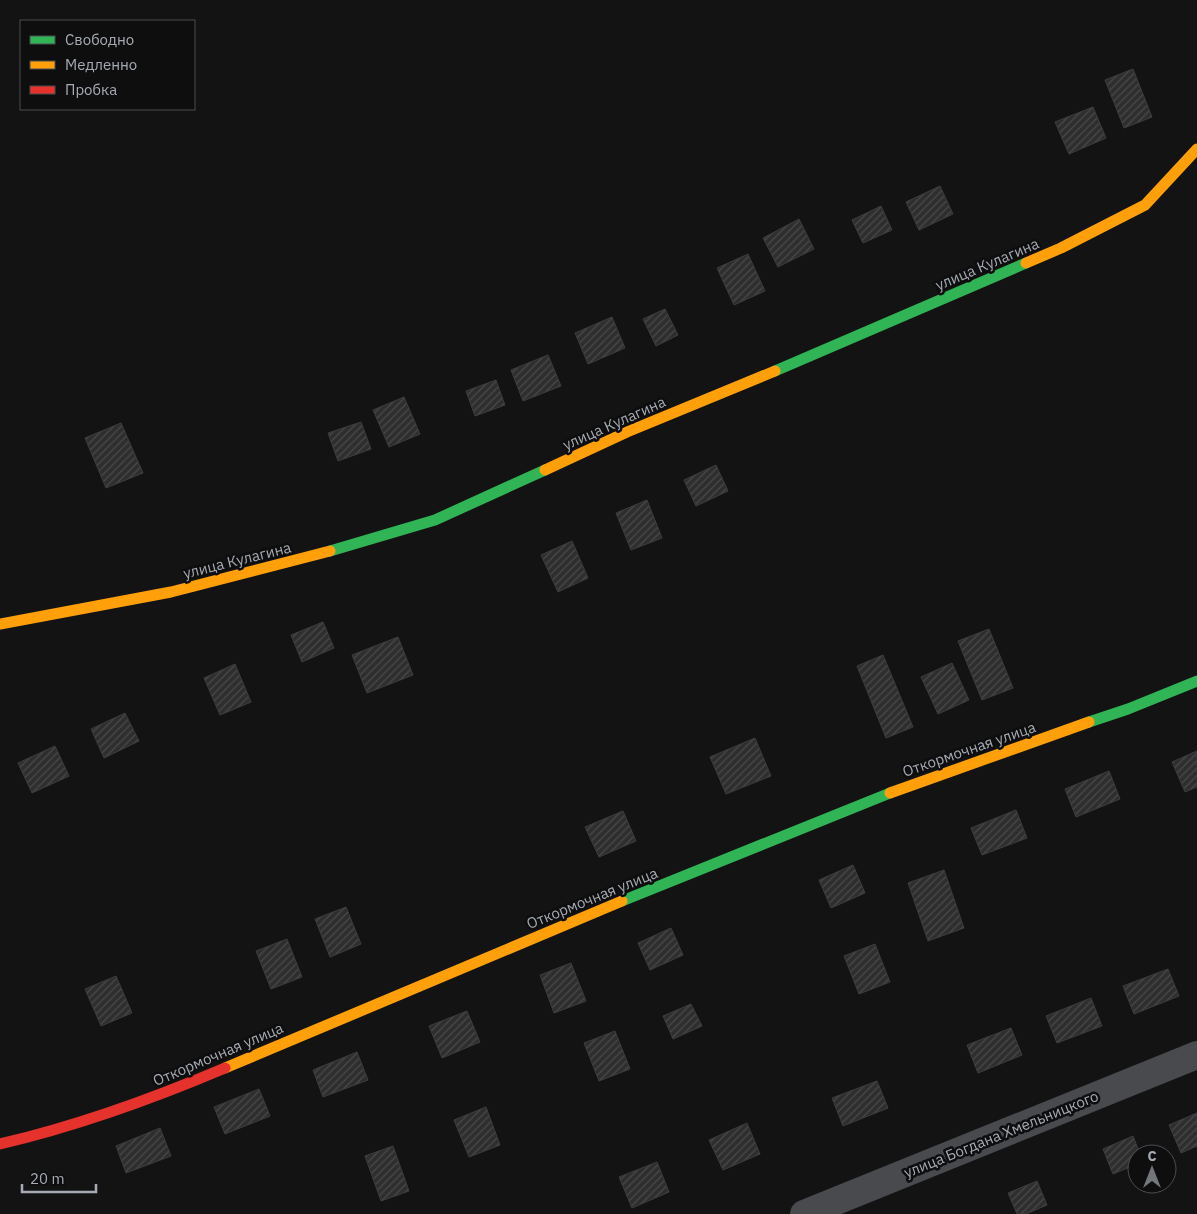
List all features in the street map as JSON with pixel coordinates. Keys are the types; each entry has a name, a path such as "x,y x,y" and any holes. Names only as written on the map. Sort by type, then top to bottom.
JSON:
{"street":[{"name":"улица Кулагина","path":"0,624 171,592 300,560 435,520 627,432 1061,248 1145,205 1197,149"},
{"name":"Откормочная улица","path":"0,1144 42,1134 165,1094 579,918 914,783 1128,709 1197,681"},
{"name":"улица Богдана Хмельницкого","path":"804,1214 1197,1055"}],"building":[{"path":"1133,69 1152,117 1124,128 1105,80"},
{"path":"1093,107 1106,138 1069,154 1055,122"},
{"path":"940,186 953,214 919,230 906,202"},
{"path":"881,206 892,230 863,243 852,220"},
{"path":"799,219 814,249 778,267 763,238"},
{"path":"748,254 765,291 734,305 717,268"},
{"path":"665,309 678,335 656,346 643,319"},
{"path":"612,317 625,348 588,364 575,333"},
{"path":"548,355 561,386 523,401 511,370"},
{"path":"496,380 505,405 475,416 466,391"},
{"path":"404,397 420,434 389,447 373,410"},
{"path":"361,422 371,449 338,461 328,433"},
{"path":"121,423 143,473 106,488 85,438"},
{"path":"716,465 728,491 696,506 684,480"},
{"path":"647,500 662,538 631,550 616,513"},
{"path":"572,541 588,578 558,592 541,555"},
{"path":"323,622 334,648 302,662 291,635"},
{"path":"989,629 1013,688 982,700 958,641"},
{"path":"398,637 413,675 367,693 352,655"},
{"path":"883,655 913,727 886,738 857,666"},
{"path":"952,663 969,700 938,714 921,677"},
{"path":"235,664 251,702 220,715 204,678"},
{"path":"125,713 139,741 104,758 91,729"},
{"path":"755,738 771,776 726,794 710,757"},
{"path":"55,746 69,776 32,793 18,763"},
{"path":"1197,751 1197,787 1185,792 1172,762"},
{"path":"1109,771 1120,799 1076,817 1065,789"},
{"path":"1016,810 1027,838 982,855 971,828"},
{"path":"623,811 636,841 599,857 585,827"},
{"path":"853,865 865,893 831,908 819,880"},
{"path":"944,870 964,928 928,941 908,883"},
{"path":"346,907 361,944 330,957 315,919"},
{"path":"671,928 683,955 650,970 638,943"},
{"path":"287,939 302,977 271,989 256,951"},
{"path":"875,944 890,982 859,994 844,956"},
{"path":"571,963 586,1001 554,1013 540,975"},
{"path":"1168,969 1179,996 1134,1014 1123,986"},
{"path":"116,976 132,1013 101,1026 85,989"},
{"path":"1091,998 1102,1026 1057,1043 1046,1016"},
{"path":"691,1004 702,1026 673,1039 663,1016"},
{"path":"467,1011 480,1042 442,1058 429,1026"},
{"path":"1011,1028 1022,1055 978,1073 967,1045"},
{"path":"615,1031 630,1069 599,1081 584,1043"},
{"path":"357,1052 368,1080 323,1097 313,1070"},
{"path":"877,1081 888,1108 843,1126 832,1098"},
{"path":"259,1089 270,1116 225,1134 214,1107"},
{"path":"486,1107 500,1145 469,1157 454,1120"},
{"path":"1197,1113 1197,1146 1181,1153 1169,1125"},
{"path":"747,1123 760,1154 723,1170 709,1140"},
{"path":"160,1128 171,1156 126,1173 116,1146"},
{"path":"1133,1136 1136,1144 1127,1144 1127,1168 1113,1174 1103,1149"},
{"path":"393,1146 409,1191 381,1201 365,1156"},
{"path":"657,1162 669,1192 632,1208 619,1177"},
{"path":"1037,1181 1047,1205 1026,1214 1017,1214 1008,1193"}],"traffic: fast":[{"path":"775,371 1026,263"},
{"path":"330,551 435,520 545,470"},
{"path":"1089,722 1128,709 1197,681"},
{"path":"622,901 890,793"}],"traffic: slow":[{"path":"1026,263 1061,248 1145,205 1197,149"},
{"path":"545,470 627,432 775,371"},
{"path":"0,624 171,592 330,551"},
{"path":"890,793 1089,722"},
{"path":"225,1068 622,901"}],"traffic: jam":[{"path":"0,1144 114,1111 225,1068"}]}
